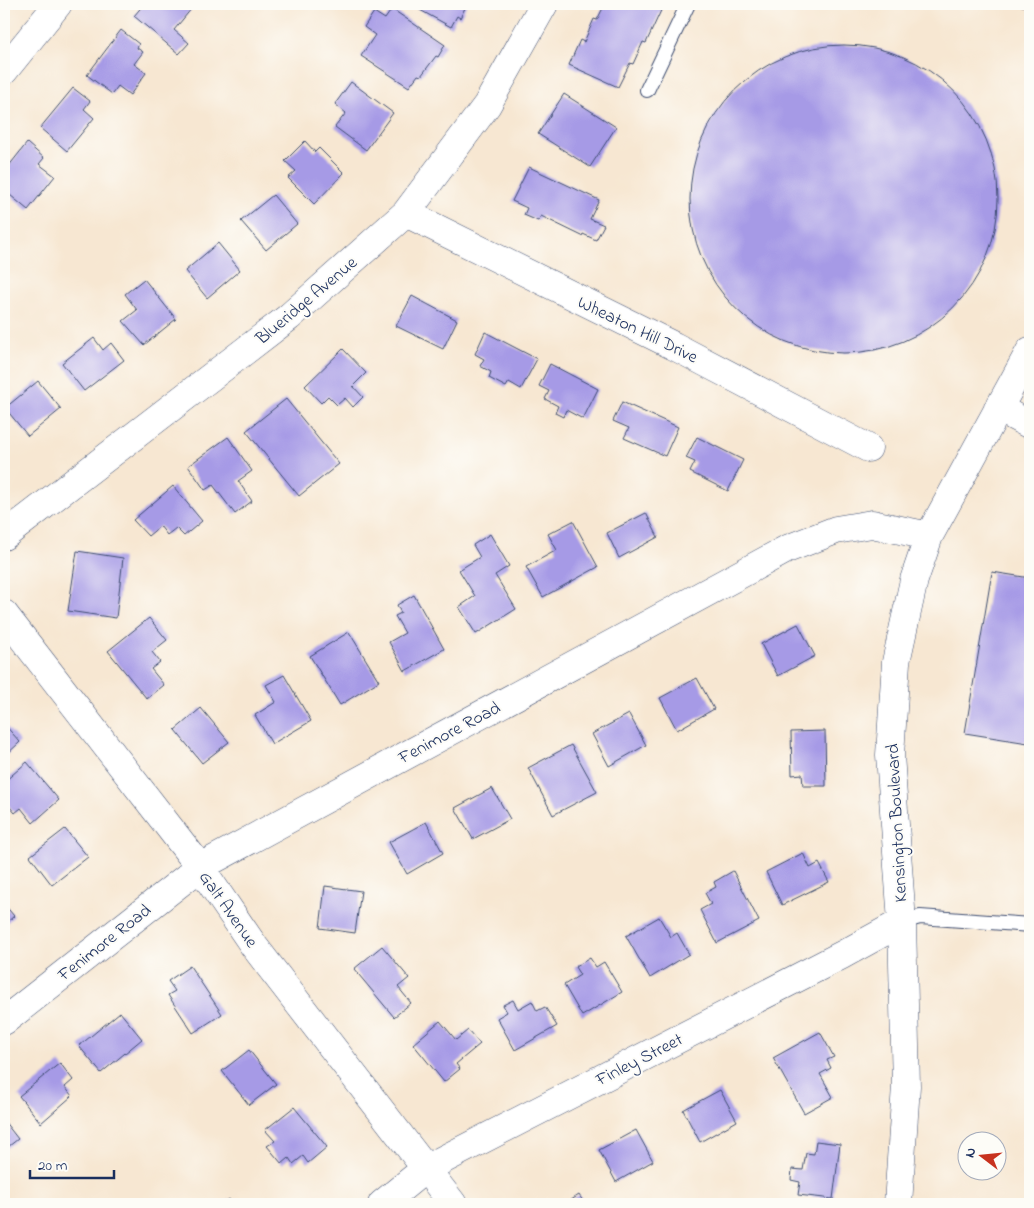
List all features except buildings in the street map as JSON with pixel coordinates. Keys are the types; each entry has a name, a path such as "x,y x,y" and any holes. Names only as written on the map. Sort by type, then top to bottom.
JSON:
{"street":[{"path":"4,71 58,4"},
{"name":"Blueridge Avenue","path":"4,536 289,317 406,213 487,105 544,4"},
{"name":"Wheaton Hill Drive","path":"406,213 674,346 868,448"},
{"name":"Kensington Boulevard","path":"898,1204 906,1086 902,922 890,755 896,662 914,580 929,536 1030,351"},
{"path":"998,408 1030,425"},
{"name":"Fenimore Road","path":"4,1021 200,867 787,549 836,530 872,524 929,536"},
{"name":"Galt Avenue","path":"4,614 200,867 254,946 453,1204"},
{"name":"Finley Street","path":"382,1204 425,1169 833,960 902,922"}],"lane":[{"path":"647,90 688,4"},
{"path":"902,922 920,917 1030,925"}]}
